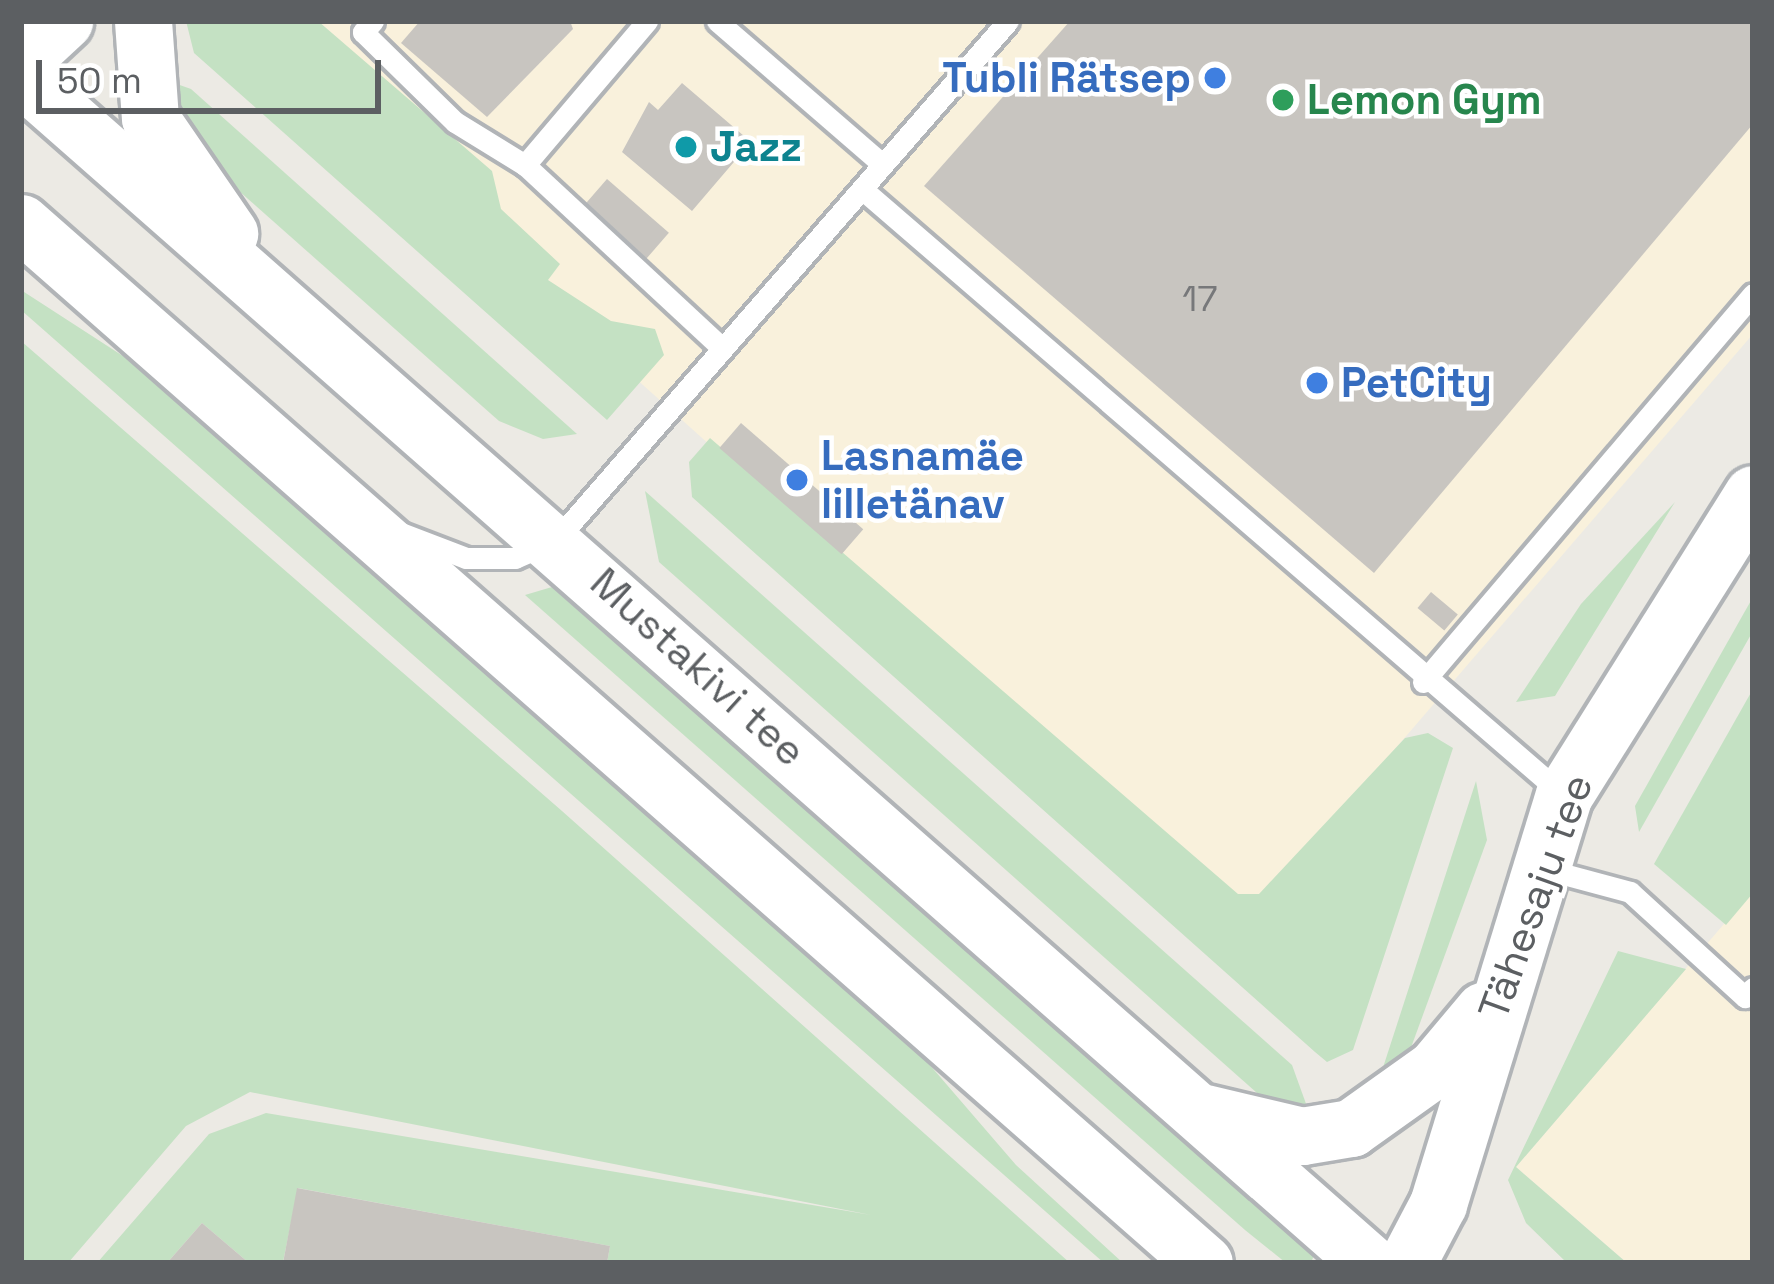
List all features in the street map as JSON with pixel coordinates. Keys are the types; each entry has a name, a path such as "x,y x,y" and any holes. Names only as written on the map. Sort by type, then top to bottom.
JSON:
{"main road":[{"path":"21,61 64,21"},
{"path":"143,21 150,118 267,292"},
{"name":"Mustakivi tee","path":"21,77 556,539 1369,1263"},
{"path":"21,224 362,517 1168,1241 1204,1263"},
{"path":"21,268 155,337"},
{"name":"Tähesaju tee","path":"1407,1263 1438,1204 1498,994 1564,795 1753,494"},
{"path":"1192,1109 1302,1136 1351,1128 1435,1068 1498,994"}],"lane":[{"path":"525,165 647,21"},
{"path":"717,21 882,164"},
{"path":"362,517 466,558 515,559 556,539 1008,21"},
{"path":"368,27 455,122 525,165 722,348"},
{"path":"862,189 1423,682 1564,795"},
{"path":"1423,682 1753,294"},
{"path":"1539,867 1630,892 1745,997 1753,988"}],"shaded area":[{"path":"254,21 1753,21 1753,334 1244,924 246,29"},
{"path":"1753,890 1753,1263 1627,1263 1516,1167"}],"green space":[{"path":"186,21 318,21 492,171 501,209 560,264 548,280 611,321 655,329 664,355 607,420 194,53"},
{"path":"174,83 191,89 577,434 543,439 499,421 205,161 179,128"},
{"path":"21,290 177,391 910,1042 1016,1165 1123,1263 1104,1263 21,310"},
{"path":"21,341 562,811 1070,1263 607,1263 610,1246 298,1188 283,1262 249,1263 202,1223 167,1263 97,1263 209,1134 266,1113 871,1215 250,1092 186,1126 68,1263 21,1263"},
{"path":"710,438 1238,894 1259,894 1405,738 1428,733 1453,748 1353,1050 1327,1062 1315,1052 692,497 689,462"},
{"path":"645,491 1292,1065 1309,1112 1266,1101 659,562"},
{"path":"1675,502 1555,696 1516,702 1581,604"},
{"path":"552,587 1314,1255 1311,1263 1286,1263 1245,1230 525,595"},
{"path":"1753,597 1753,631 1639,832 1635,806"},
{"path":"1753,689 1753,893 1726,925 1654,864"},
{"path":"1476,781 1487,840 1409,1053 1377,1086"},
{"path":"1618,951 1686,969 1516,1167 1627,1263 1567,1263 1526,1223 1508,1180"}],"building":[{"path":"420,21 570,21 573,29 487,117 401,43"},
{"path":"1070,21 1753,21 1753,124 1374,573 924,186"},
{"name":"Jazz","path":"682,83 751,142 692,211 622,152 649,102 658,110"},
{"path":"607,179 669,233 635,271 574,217"},
{"path":"741,423 863,529 842,554 719,448"},
{"path":"1431,592 1458,614 1444,631 1418,608"},
{"path":"297,1188 610,1246 607,1263 283,1263"},
{"path":"202,1223 249,1263 167,1263"}],"place":[{"name":"Tubli Rätsep","path":"1215,78"},
{"name":"Lemon Gym","path":"1283,100"},
{"name":"Jazz","path":"686,147"},
{"name":"PetCity","path":"1317,383"},
{"name":"Lasnamäe lilletänav","path":"797,480"}]}
